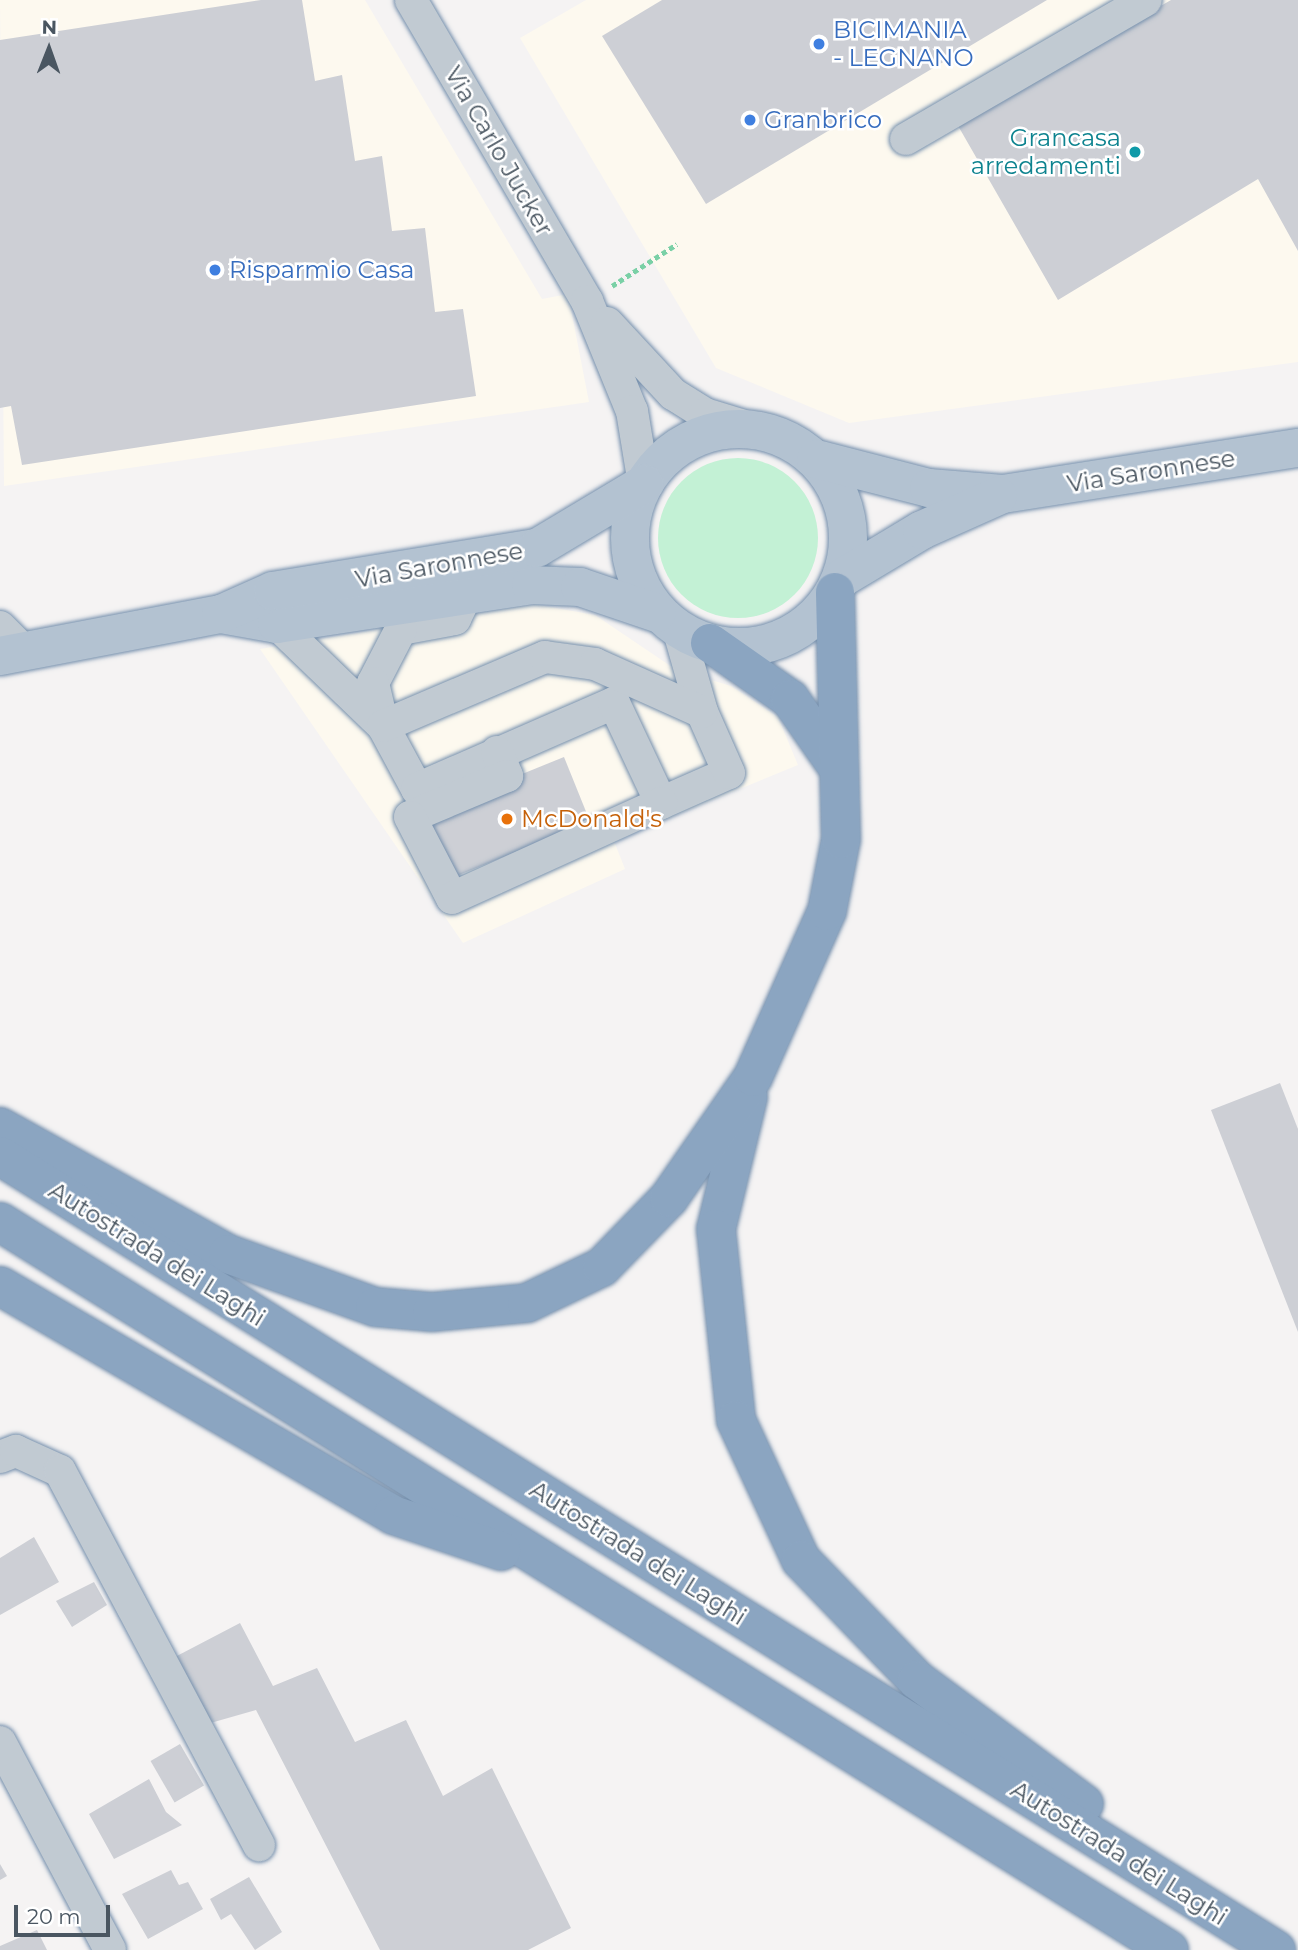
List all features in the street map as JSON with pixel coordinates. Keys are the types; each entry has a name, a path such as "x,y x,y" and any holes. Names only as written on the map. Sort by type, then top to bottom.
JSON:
{"highway":[{"path":"839,585 836,766 841,839 827,911 753,1077 716,1229 736,1420 801,1560 917,1680 1283,1950"},
{"path":"682,628 790,699 836,766"},
{"path":"0,1127 228,1254 317,1291 375,1307 481,1311 527,1303 602,1266 669,1198 753,1077"},
{"name":"Autostrada dei Laghi","path":"0,1156 1276,1950"},
{"path":"0,1222 1169,1950"},
{"path":"0,1286 393,1515 561,1571"}],"main road":[{"path":"751,428 786,438 816,459 836,484 847,515 839,585 813,620 782,639 746,647 682,628 630,559 628,536 644,484 689,440 751,428"},
{"name":"Via Saronnese","path":"816,459 929,488 1003,494 1298,448"},
{"name":"Via Saronnese","path":"8,645 221,614 273,591 537,548 644,484"},
{"name":"Via Saronnese","path":"839,585 922,530 1003,494"},
{"name":"Via Saronnese","path":"221,614 277,624 531,584 580,587 682,628"}],"street":[{"name":"Via Carlo Jucker","path":"411,0 587,301 632,411 644,484"},
{"path":"906,139 1146,0"},
{"name":"Via Carlo Jucker","path":"587,301 673,394 705,414 751,428"},
{"path":"466,596 455,619 401,629 383,656 373,683 383,726 417,789 614,703 661,803"},
{"path":"277,624 383,726"},
{"path":"497,752 507,776 410,817 452,898 729,773 702,712 682,628"},
{"path":"383,726 545,657 595,664 702,712"},
{"path":"0,1457 16,1451 60,1471 259,1844"},
{"path":"0,1742 110,1950"}],"path":[{"path":"587,301 677,244"}],"shaded area":[{"name":"Risparmio Casa","path":"0,0 365,0 542,299 568,294 589,402 4,486"},
{"path":"586,0 1298,0 1298,362 849,423 716,368 520,38"},
{"path":"533,604 595,615 675,669 731,686 778,717 798,765 614,841 625,869 463,943 260,649"}],"green space":[{"path":"738,458 769,464 794,482 812,507 818,538 812,569 794,594 769,612 738,618 707,612 682,594 664,569 658,538 664,507 682,482 707,464"}],"building":[{"name":"Risparmio Casa","path":"261,0 302,0 315,81 342,75 355,161 382,156 392,231 425,228 435,312 463,309 476,396 22,465 11,406 0,408 0,40"},
{"name":"Granbrico","path":"662,0 1047,0 706,204 602,36"},
{"name":"Grancasa arredamenti","path":"1171,0 1298,0 1298,251 1258,179 1058,300 957,124"},
{"name":"McDonald's","path":"564,757 590,822 448,879 422,814"},
{"path":"1280,1083 1298,1129 1298,1332 1211,1110"},
{"path":"34,1537 59,1582 0,1615 0,1558"},
{"path":"94,1582 107,1605 72,1627 56,1601"},
{"path":"240,1623 273,1686 317,1668 355,1742 406,1720 443,1796 492,1768 571,1928 528,1950 380,1950 256,1710 207,1724 173,1658"},
{"path":"180,1744 204,1786 175,1803 151,1761"},
{"path":"149,1779 166,1812 182,1825 114,1859 89,1814"},
{"path":"0,1864 7,1876 0,1880"},
{"path":"171,1870 179,1885 188,1882 203,1909 148,1939 122,1894"},
{"path":"249,1877 282,1932 255,1950 231,1914 221,1920 210,1899"},
{"path":"37,1930 47,1950 0,1950 0,1946"}],"place":[{"name":"BICIMANIA - LEGNANO","path":"819,44"},
{"name":"Granbrico","path":"750,120"},
{"name":"Grancasa arredamenti","path":"1135,152"},
{"name":"Risparmio Casa","path":"215,270"},
{"name":"McDonald's","path":"507,819"}]}
